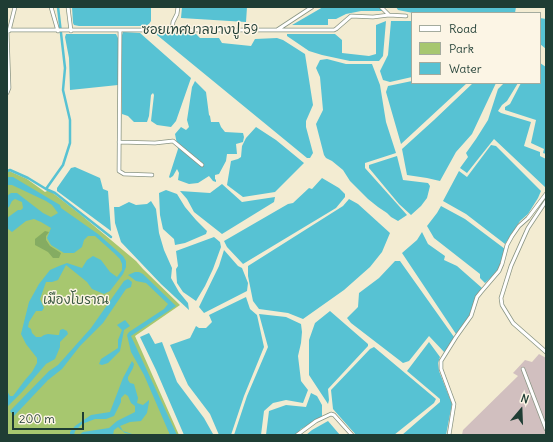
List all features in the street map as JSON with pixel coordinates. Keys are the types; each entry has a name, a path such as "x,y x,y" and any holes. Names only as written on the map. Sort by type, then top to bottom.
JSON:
{"street":[{"path":"7,93 8,30 15,7"},
{"path":"51,7 59,31"},
{"path":"68,7 71,31"},
{"path":"172,30 178,7"},
{"path":"277,30 312,7"},
{"path":"382,7 389,16"},
{"name":"ซอยเทศบาลบางปู 59","path":"8,30 334,30 351,16 373,18 406,16"},
{"path":"120,30 118,169 124,174 152,175"},
{"path":"119,142 155,144 173,141 202,165"},
{"path":"449,435 454,404 440,367 441,361 471,316 477,297 499,271 507,246 512,236 546,194"},
{"path":"546,201 528,228 511,266 501,298 502,305 513,323 546,352"},
{"path":"523,369 546,429"},
{"path":"297,435 316,421 331,414 334,415 352,435"}],"shaded area":[{"path":"539,354 546,358 546,435 462,435 463,430 518,376 513,373 525,360 532,362"}],"green space":[{"name":"เมืองโบราณ","path":"9,171 27,179 45,192 49,190 80,214 136,261 180,305 135,336 179,435 7,435 7,173"},
{"path":"45,231 49,232 46,236 46,240 50,246 61,253 59,258 53,258 48,252 35,245 35,239"}],"water":[{"path":"72,7 151,7 151,21 146,26 79,26 74,25 73,23"},
{"path":"182,7 247,7 246,22 181,18"},
{"path":"323,7 380,7 384,11 361,11 346,14 336,19 328,19 328,25 292,25"},
{"path":"396,7 516,7 515,12 411,13 398,10"},
{"path":"541,18 546,19 546,49 541,45"},
{"path":"386,21 383,56 379,61 350,61 322,55 309,51 287,36 287,34 335,34 342,40 342,53 369,56 376,54 376,25"},
{"path":"391,21 411,21 411,77 390,82 383,80 380,71 388,55"},
{"path":"123,32 140,33 191,78 176,121 171,127 157,125 151,121 153,93 151,95 147,122 134,122 128,116 122,114"},
{"path":"157,33 190,33 196,34 200,38 219,38 222,43 251,46 255,39 277,38 283,40 305,54 313,105 306,121 306,127 313,153 310,158 307,158 157,35"},
{"path":"66,34 116,34 118,38 118,85 70,90 69,58 65,37"},
{"path":"327,59 346,64 372,64 380,85 386,122 396,153 365,163 365,168 407,215 398,221 368,199 350,181 343,170 324,155 316,124 323,110 320,77 316,68 320,60"},
{"path":"541,64 546,67 546,154 543,153 544,149 531,143 536,120 505,110 505,107 510,104 520,84 541,84"},
{"path":"195,81 206,92 211,122 219,122 225,132 243,133 244,137 243,142 236,144 237,154 227,154 226,161 219,174 215,175 216,182 209,176 198,183 189,184 178,180 179,173 177,169 173,176 170,178 169,177 178,149 175,134 181,127 186,130 189,127 187,120 192,87"},
{"path":"411,81 411,84 466,84 401,144 386,92 388,86"},
{"path":"472,84 496,84 472,134 456,152 440,181 407,175 402,149"},
{"path":"503,84 517,84 507,101 498,111 531,122 524,146 540,152 540,156 546,159 546,188 494,139 467,173 460,168 468,157 466,153 488,120 498,89"},
{"path":"256,127 276,140 304,163 275,192 243,197 227,185 231,161 241,157 242,146 246,138"},
{"path":"491,145 496,146 541,191 528,214 520,221 505,244 466,214 443,201 459,171 467,177"},
{"path":"397,156 403,180 428,183 430,186 427,198 411,215 399,204 369,168 369,165"},
{"path":"75,167 100,178 103,189 108,191 111,231 57,191 57,188 71,168"},
{"path":"8,177 13,177 60,205 61,208 98,234 123,256 126,261 126,267 123,274 110,291 104,294 92,289 87,282 66,265 58,280 46,282 40,299 44,308 42,311 36,311 29,322 28,327 36,337 41,337 48,334 59,335 60,330 63,329 67,331 68,334 60,342 60,347 55,359 46,364 8,406 7,391 10,396 13,396 32,372 37,363 37,358 26,344 21,334 29,302 39,284 50,270 67,263 82,268 87,260 93,256 101,260 110,272 117,277 122,270 122,264 120,259 95,236 88,236 84,240 82,247 74,253 64,253 51,245 47,238 51,228 34,219 26,221 12,232 7,228 7,218 23,208 22,202 15,199 7,208 7,196 11,193 17,193 43,213 51,217 58,213 52,205 46,201 12,185 7,185"},
{"path":"322,178 339,188 345,194 345,197 336,208 243,264 227,247 224,241 288,204 293,203 309,188 312,189"},
{"path":"222,184 242,202 275,197 274,202 222,234 194,212 187,199 180,191 210,193"},
{"path":"166,190 177,194 185,207 207,231 206,234 185,243 175,245 174,239 163,229 160,215 159,193"},
{"path":"349,199 358,204 390,233 382,252 370,267 344,290 303,319 288,313 259,309 253,301 248,276 248,266 343,206"},
{"path":"151,201 156,209 159,233 164,250 172,268 171,278 179,292 188,303 189,310 161,284 121,242 115,223 114,207 119,207 129,202 136,205 147,204"},
{"path":"441,206 465,219 505,249 501,264 496,273 485,283 480,278 480,274 434,238 427,226"},
{"path":"422,232 428,244 445,256 444,260 457,266 482,288 471,314 456,334 402,253 417,240"},
{"path":"214,237 220,242 221,247 213,269 196,301 183,292 177,283 176,269 178,266 176,251"},
{"path":"224,250 238,266 242,268 248,283 247,291 204,313 199,307 219,266"},
{"path":"395,261 400,261 454,337 445,353 429,336 409,361 403,363 351,323 347,318 358,307 359,293 379,278"},
{"path":"135,272 143,274 176,306 131,336 177,435 170,435 144,375 131,352 127,335 129,332 164,309 168,304 146,283 136,281 128,275"},
{"path":"128,279 132,282 131,287 126,289 103,323 80,346 62,369 48,380 14,416 10,411 49,371 58,365 91,328 124,281"},
{"path":"246,297 250,309 257,315 264,347 244,396 231,435 219,435 210,414 188,385 170,345 190,338 196,326 199,328 206,328 212,322 209,315"},
{"path":"330,311 368,344 368,346 328,389 328,404 309,375 309,340 315,323"},
{"path":"259,314 286,317 301,324 301,343 298,356 301,381 308,390 303,403 286,400 273,403 264,411 261,435 234,435 247,396 268,347"},
{"path":"125,320 130,326 124,330 120,351 108,363 102,365 99,364 101,359 118,348 118,340 122,330 117,325"},
{"path":"149,333 155,344 162,342 177,382 204,418 213,434 212,435 184,435 140,337"},
{"path":"429,342 440,357 438,363 439,371 452,404 446,435 402,435 440,402 440,399 407,371"},
{"path":"374,347 436,399 434,403 394,435 356,435 333,409 331,390 370,349"},
{"path":"132,361 134,364 128,380 130,383 134,384 138,398 137,403 143,405 149,400 147,413 141,421 130,422 120,426 123,431 135,435 125,433 118,427 114,430 113,435 79,435 83,432 109,428 117,421 135,412 135,406 125,394 121,398 121,402 114,416 106,419 95,419 82,424 75,431 74,435 70,435 70,432 75,426 91,415 110,412 123,378"},
{"path":"311,393 317,396 322,405 322,416 301,429 296,435 266,435 269,411 286,405 306,407"},
{"path":"328,421 340,435 306,435 312,430"}],"waterway":[{"path":"46,189 63,165 70,143 70,120 63,90 65,68 58,7"},
{"path":"7,171 10,170 28,178 55,193 111,237"}]}
